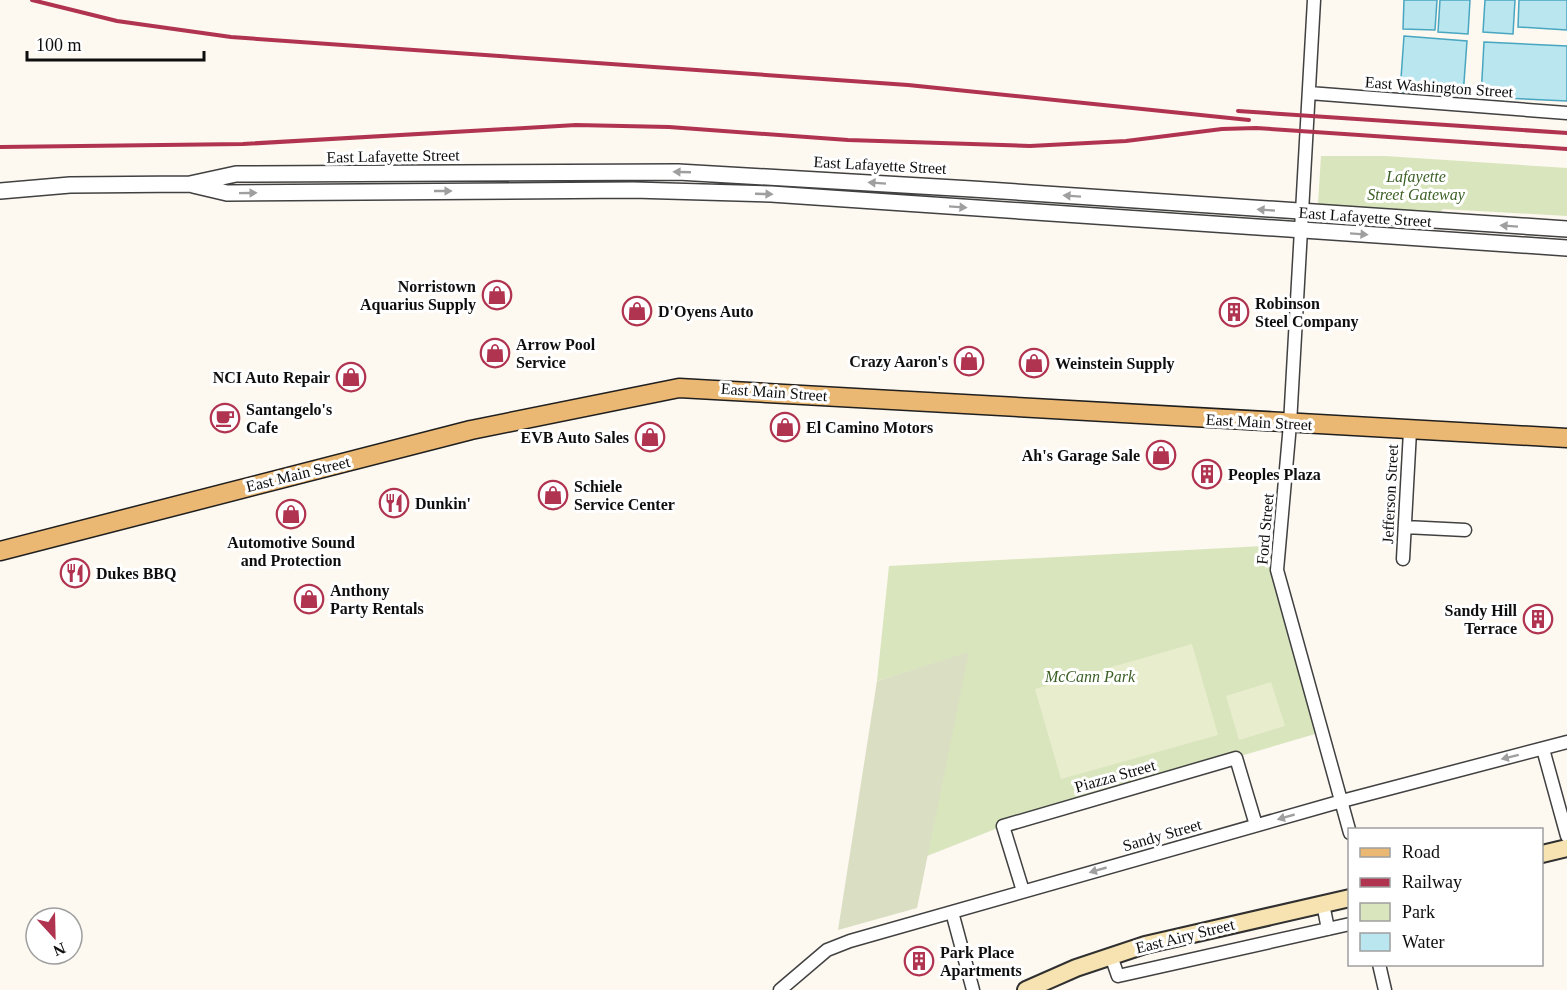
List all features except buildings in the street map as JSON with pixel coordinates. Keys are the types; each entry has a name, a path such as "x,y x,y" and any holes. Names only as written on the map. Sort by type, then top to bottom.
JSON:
{"main road":[{"name":"East Main Street","path":"0,550 471,430 679,388 1410,431 1567,438"},
{"path":"1543,854 1567,848"},
{"name":"East Airy Street","path":"1026,990 1145,945 1348,898"}],"street":[{"name":"Ford Street","path":"1314,0 1290,424 1277,570 1349,828"},
{"name":"East Washington Street","path":"1309,93 1567,112"},
{"name":"East Lafayette Street","path":"0,191 70,185 190,184 236,174 678,172 949,187 1301,213 1567,229"},
{"name":"East Lafayette Street","path":"190,184 227,193 633,190 771,194 1567,248"},
{"name":"Jefferson Street","path":"1403,560 1410,431"},
{"path":"1405,527 1465,530"},
{"name":"Sandy Street","path":"780,990 827,950 1023,891 1256,825 1567,742"},
{"path":"1543,749 1567,836"},
{"name":"Piazza Street","path":"1023,891 1004,826 1236,758 1256,825"},
{"path":"1323,904 1328,929"},
{"path":"952,912 973,990"},
{"path":"1111,956 1118,976 1348,924"},
{"path":"1379,966 1385,990"}],"green space":[{"name":"Lafayette Street Gateway","path":"1321,156 1385,156 1567,168 1567,216 1443,209 1438,214 1318,204"},
{"name":"McCann Park","path":"1279,545 1277,570 1322,732 1003,826 927,856 968,653 877,681 889,566"},
{"path":"1192,644 1218,735 1061,779 1035,689"},
{"path":"969,652 917,908 838,930 877,681"},
{"path":"1271,682 1285,726 1239,740 1226,696"}],"water":[{"path":"1404,0 1437,0 1435,30 1403,29"},
{"path":"1440,0 1470,0 1468,34 1438,32"},
{"path":"1485,0 1515,0 1513,34 1483,32"},
{"path":"1519,0 1567,0 1567,30 1518,27"},
{"path":"1404,36 1467,41 1463,96 1400,92"},
{"path":"1484,42 1567,46 1567,101 1481,97"}],"railway":[{"path":"32,0 117,21 231,37 908,85 1249,120"},
{"path":"1238,111 1567,133"},
{"path":"0,147 243,144 576,125 669,127 848,140 1030,146 1126,141 1222,129 1256,128 1567,149"}],"place":[{"name":"Norristown Aquarius Supply","path":"497,295"},
{"name":"D'Oyens Auto","path":"637,311"},
{"name":"Robinson Steel Company","path":"1234,312"},
{"name":"Arrow Pool Service","path":"495,353"},
{"name":"Crazy Aaron's","path":"969,361"},
{"name":"Weinstein Supply","path":"1034,363"},
{"name":"NCI Auto Repair","path":"351,377"},
{"name":"Santangelo's Cafe","path":"225,418"},
{"name":"El Camino Motors","path":"785,427"},
{"name":"EVB Auto Sales","path":"650,437"},
{"name":"Ah's Garage Sale","path":"1161,455"},
{"name":"Peoples Plaza","path":"1207,474"},
{"name":"Schiele Service Center","path":"553,495"},
{"name":"Dunkin'","path":"394,503"},
{"name":"Automotive Sound and Protection","path":"291,514"},
{"name":"Dukes BBQ","path":"75,573"},
{"name":"Anthony Party Rentals","path":"309,599"},
{"name":"Sandy Hill Terrace","path":"1538,619"},
{"name":"Park Place Apartments","path":"919,961"}]}
